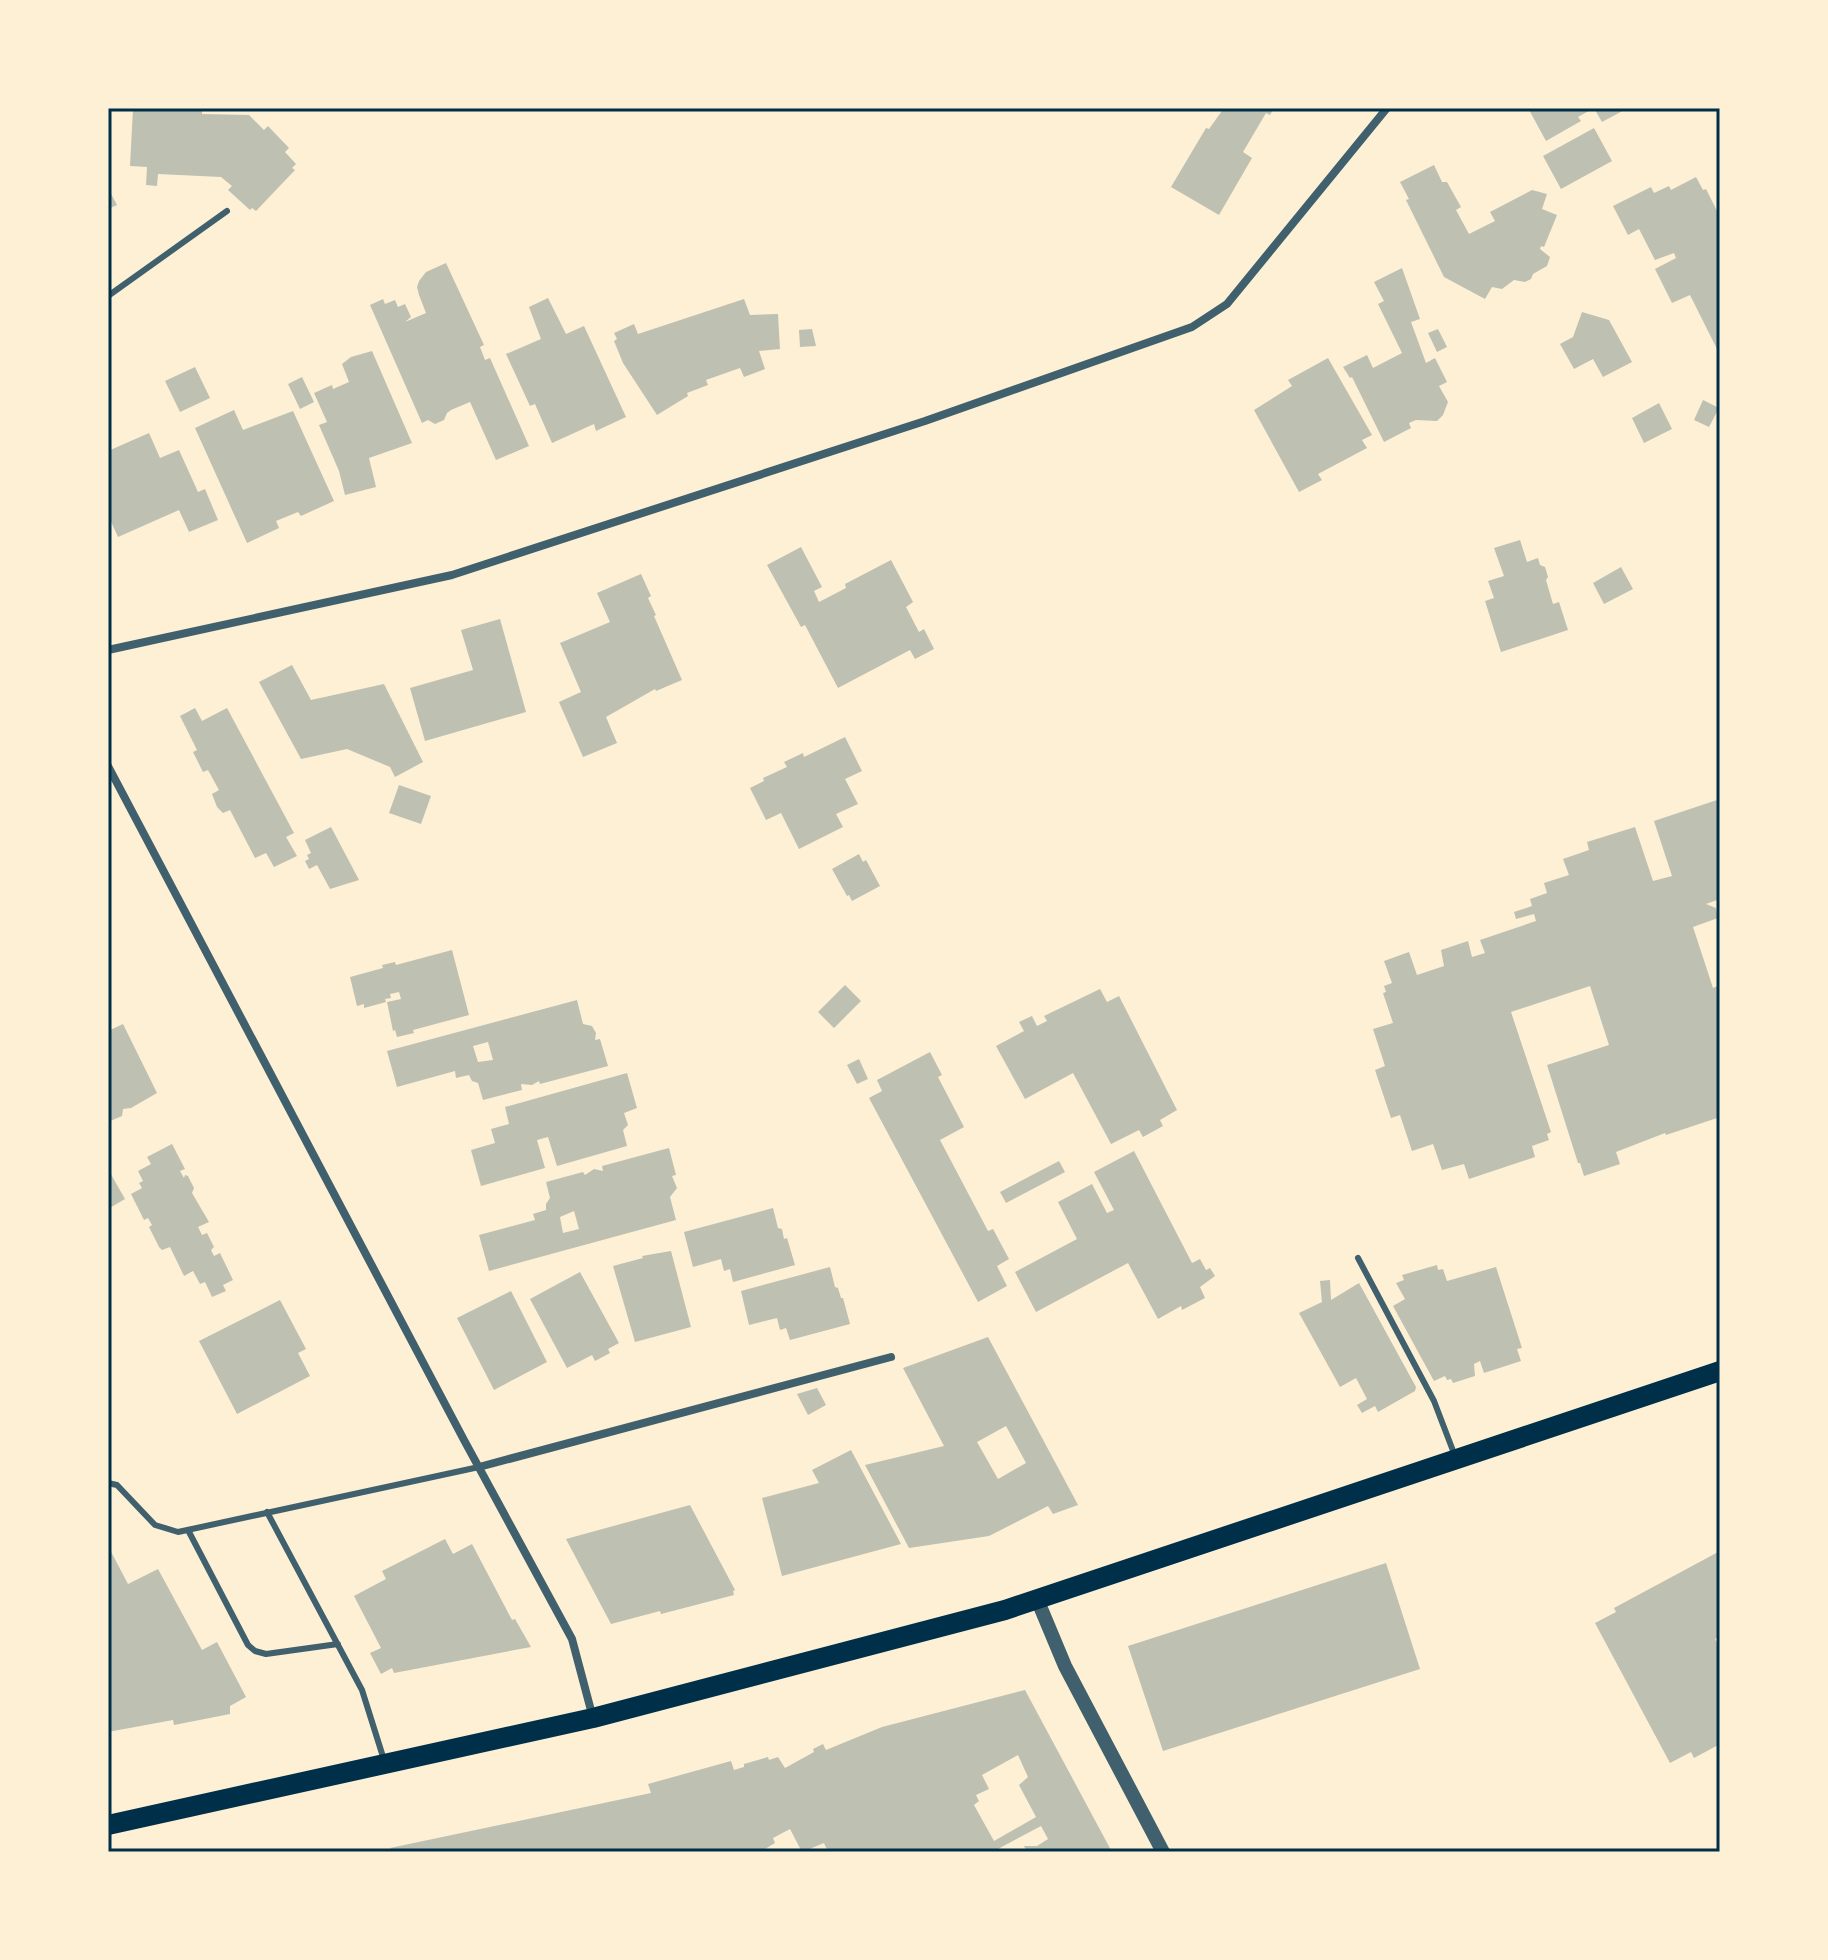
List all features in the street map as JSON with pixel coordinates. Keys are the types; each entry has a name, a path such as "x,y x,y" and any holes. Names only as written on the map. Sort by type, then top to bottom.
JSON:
{"main road":[{"path":"108,1825 593,1718 913,1635 1037,1599 1720,1371"}],"street":[{"path":"108,650 452,575 925,421 1192,327 1227,304 1387,108"},
{"path":"108,766 572,1639 593,1718"},
{"path":"479,1467 891,1357"},
{"path":"1037,1599 1065,1666 1163,1852"}],"lane":[{"path":"108,296 227,211"},
{"path":"1358,1258 1434,1401 1456,1459"},
{"path":"108,1483 117,1485 155,1525 178,1532 479,1467"},
{"path":"267,1512 362,1690 385,1764"},
{"path":"188,1530 248,1645 255,1651 266,1654 338,1644"}],"building":[{"path":"202,108 202,114 249,115 264,130 268,126 289,148 285,152 296,164 292,168 295,170 256,211 250,210 228,190 232,186 221,177 158,174 157,186 146,185 147,167 130,166 133,109"},
{"path":"1224,108 1274,108 1270,115 1266,113 1243,152 1252,158 1219,215 1171,187 1206,128 1209,129"},
{"path":"1528,108 1594,108 1578,117 1581,121 1546,141"},
{"path":"1594,108 1628,108 1602,122"},
{"path":"1594,128 1612,161 1561,189 1543,156"},
{"path":"1434,165 1442,182 1447,182 1461,207 1456,210 1469,234 1495,221 1490,212 1532,190 1547,194 1542,209 1557,215 1544,247 1540,249 1550,257 1547,266 1525,282 1514,280 1502,289 1492,287 1485,299 1444,277 1400,182"},
{"path":"1696,177 1703,190 1706,189 1720,217 1720,355 1690,295 1672,303 1655,269 1676,258 1674,253 1655,260 1639,229 1628,235 1613,206 1651,187 1654,193 1669,186 1671,190"},
{"path":"108,188 117,205 108,209"},
{"path":"446,263 484,345 480,347 485,360 490,358 529,446 496,460 470,402 451,410 444,420 435,424 428,420 422,423 370,305 383,299 385,304 395,300 398,307 405,304 411,317 405,322 426,313 417,287 419,281 426,272"},
{"path":"1402,268 1420,319 1411,322 1426,363 1435,358 1447,382 1439,386 1448,402 1437,421 1416,420 1409,423 1411,428 1384,442 1352,377 1343,367 1367,355 1373,368 1402,353 1378,304 1384,301 1374,282"},
{"path":"548,298 566,334 584,326 626,417 596,431 594,424 552,443 535,404 530,406 506,354 541,339 529,307"},
{"path":"744,299 750,315 778,314 780,349 759,351 765,369 744,377 740,368 706,380 708,385 687,393 688,396 657,415 623,363 614,333 634,324 638,334"},
{"path":"1582,312 1609,320 1632,362 1603,377 1593,359 1574,369 1560,344 1573,337"},
{"path":"812,329 816,346 800,347 799,330"},
{"path":"1438,329 1447,347 1437,352 1428,333"},
{"path":"372,351 412,443 369,458 376,487 345,495 339,471 319,425 327,422 314,393 349,382 342,364 351,357"},
{"path":"1328,358 1372,435 1362,440 1367,448 1318,474 1322,480 1299,492 1254,410 1292,386 1288,380"},
{"path":"195,367 210,398 180,412 165,381"},
{"path":"302,377 314,402 300,409 288,384"},
{"path":"1703,400 1719,408 1709,427 1694,420"},
{"path":"1659,403 1672,429 1644,443 1632,418"},
{"path":"234,410 243,430 293,411 334,501 301,516 298,512 276,521 279,528 247,543 195,428"},
{"path":"149,433 160,458 179,450 198,492 205,489 218,520 189,532 179,510 118,537 108,515 108,451"},
{"path":"1520,540 1527,562 1538,558 1540,565 1545,567 1553,604 1559,602 1568,630 1501,652 1485,601 1494,598 1488,581 1504,576 1494,548"},
{"path":"801,547 822,587 814,591 819,602 846,588 845,584 891,560 913,602 906,607 919,632 924,629 934,649 915,659 910,650 838,688 805,625 801,627 767,565"},
{"path":"1621,567 1633,589 1604,604 1593,583"},
{"path":"641,574 651,596 648,598 654,616 682,680 655,689 606,717 617,743 583,757 559,702 581,692 560,643 610,622 597,593"},
{"path":"500,619 526,712 425,741 410,688 473,670 461,630"},
{"path":"292,665 311,700 384,684 423,762 395,777 390,767 347,749 301,759 259,682"},
{"path":"195,708 202,721 227,708 294,833 286,837 297,856 274,867 266,853 255,858 230,810 223,813 217,807 212,794 219,790 208,770 203,772 193,752 197,750 180,716"},
{"path":"845,737 862,771 845,779 858,804 836,814 843,827 799,849 781,813 766,820 750,788 787,767 784,762 803,753 804,757"},
{"path":"399,785 431,796 421,824 389,813"},
{"path":"1720,799 1720,899 1706,904 1716,908 1718,918 1693,927 1713,988 1720,985 1720,1117 1616,1152 1620,1164 1584,1176 1547,1065 1609,1045 1590,986 1511,1012 1551,1132 1547,1134 1549,1140 1532,1146 1535,1157 1469,1179 1464,1164 1442,1170 1433,1144 1412,1151 1400,1115 1391,1118 1375,1070 1385,1066 1373,1029 1393,1023 1383,993 1386,992 1384,986 1392,983 1384,961 1409,952 1417,975 1444,966 1441,950 1468,941 1472,957 1485,953 1480,940 1536,921 1534,914 1516,919 1514,912 1532,906 1530,899 1547,893 1544,883 1569,875 1563,859 1589,850 1587,842 1635,827 1653,881 1672,876 1654,821"},
{"path":"331,827 359,880 330,889 317,865 309,869 305,861 311,853 305,840"},
{"path":"859,854 863,862 866,860 880,886 852,901 832,869"},
{"path":"452,950 469,1015 397,1037 387,1002 401,999 399,992 390,994 391,998 385,999 386,1002 364,1008 364,1004 357,1006 350,977 383,968 382,965 395,962 396,965"},
{"path":"845,985 861,1001 834,1028 818,1012"},
{"path":"1100,989 1107,1002 1119,996 1177,1110 1160,1120 1163,1126 1143,1137 1139,1130 1111,1144 1073,1073 1025,1099 996,1046 1024,1031 1019,1022 1032,1016 1037,1026 1047,1021 1044,1016"},
{"path":"577,1000 583,1024 592,1026 596,1033 595,1040 600,1039 608,1066 540,1084 539,1081 532,1085 521,1084 522,1090 483,1100 478,1083 472,1081 469,1075 456,1078 455,1071 397,1087 387,1051","holes":["488,1042 493,1060 478,1062 473,1046"]},
{"path":"123,1024 157,1093 131,1108 123,1109 122,1116 108,1122 108,1031"},
{"path":"930,1052 942,1075 938,1077 964,1127 940,1140 988,1231 993,1229 1009,1259 997,1266 1007,1286 978,1302 869,1098 882,1091 877,1080"},
{"path":"859,1059 868,1079 857,1084 847,1065"},
{"path":"627,1073 637,1108 624,1113 628,1125 623,1130 627,1146 557,1166 548,1137 537,1140 545,1168 481,1186 471,1150 495,1143 491,1129 509,1124 505,1107"},
{"path":"172,1144 185,1169 180,1171 184,1178 188,1176 194,1188 192,1193 209,1222 198,1227 202,1235 207,1233 214,1247 211,1250 214,1256 220,1253 233,1280 223,1285 226,1291 212,1297 205,1282 200,1284 193,1271 184,1276 170,1247 162,1250 159,1247 149,1227 152,1225 148,1218 144,1220 131,1194 142,1188 139,1183 143,1181 138,1171 151,1164 147,1157"},
{"path":"669,1148 676,1175 672,1176 677,1188 670,1197 676,1220 489,1271 479,1235 535,1220 533,1214 546,1210 550,1198 546,1182 583,1172 585,1175 594,1169 603,1171 602,1166","holes":["574,1211 579,1229 563,1233 560,1217"]},
{"path":"1134,1151 1192,1263 1200,1259 1206,1270 1210,1268 1215,1276 1200,1287 1205,1298 1182,1310 1181,1306 1158,1319 1128,1263 1036,1312 1015,1272 1077,1239 1058,1202 1092,1184 1107,1213 1114,1210 1094,1172"},
{"path":"1059,1161 1065,1172 1006,1203 1000,1192"},
{"path":"108,1169 125,1199 108,1209"},
{"path":"773,1208 778,1228 782,1229 784,1239 787,1238 795,1265 733,1282 730,1269 724,1271 721,1259 693,1267 684,1232"},
{"path":"671,1251 691,1327 635,1342 613,1266 642,1256"},
{"path":"1437,1265 1438,1270 1443,1269 1447,1281 1496,1267 1522,1348 1517,1349 1521,1361 1484,1373 1480,1361 1474,1364 1475,1376 1453,1383 1445,1376 1434,1381 1393,1306 1405,1299 1396,1283 1404,1280 1402,1275"},
{"path":"830,1267 850,1324 790,1340 786,1328 780,1330 777,1318 749,1325 741,1291"},
{"path":"580,1272 619,1343 608,1349 610,1353 595,1361 592,1355 567,1368 530,1299"},
{"path":"1330,1280 1331,1300 1359,1283 1416,1387 1415,1391 1378,1412 1375,1406 1362,1413 1357,1405 1367,1399 1356,1378 1340,1387 1299,1313 1322,1302 1320,1281"},
{"path":"511,1291 547,1362 494,1390 457,1318"},
{"path":"280,1300 306,1349 298,1353 310,1376 237,1414 199,1341"},
{"path":"988,1337 1078,1505 1053,1514 1048,1506 989,1536 909,1548 865,1465 944,1446 903,1368","holes":["1006,1426 1026,1463 998,1479 977,1442"]},
{"path":"817,1388 826,1405 808,1415 797,1394"},
{"path":"851,1450 901,1544 782,1576 762,1498 819,1483 812,1470"},
{"path":"690,1505 735,1590 734,1595 611,1624 566,1539"},
{"path":"445,1539 453,1554 472,1544 512,1620 515,1619 531,1647 394,1673 392,1668 381,1674 370,1653 381,1648 354,1596 386,1579 382,1571"},
{"path":"108,1546 128,1584 158,1569 202,1650 217,1642 246,1697 230,1706 230,1714 174,1725 173,1720 108,1732"},
{"path":"1720,1551 1720,1636 1715,1639 1720,1648 1720,1744 1694,1758 1691,1752 1670,1763 1595,1623 1616,1612 1614,1608"},
{"path":"1386,1563 1420,1669 1163,1751 1128,1646"},
{"path":"1025,1690 1112,1852 1027,1852 1024,1846 1037,1846 1048,1839 1041,1826 996,1850 998,1852 828,1852 824,1843 802,1852 790,1829 773,1838 775,1843 760,1852 393,1852 390,1848 651,1793 648,1784 731,1761 734,1770 744,1767 744,1764 778,1757 785,1768 823,1744 826,1750 882,1727","holes":["1018,1755 1028,1777 1019,1785 1036,1817 994,1841 974,1805 979,1801 976,1795 989,1789 982,1775"]}]}
